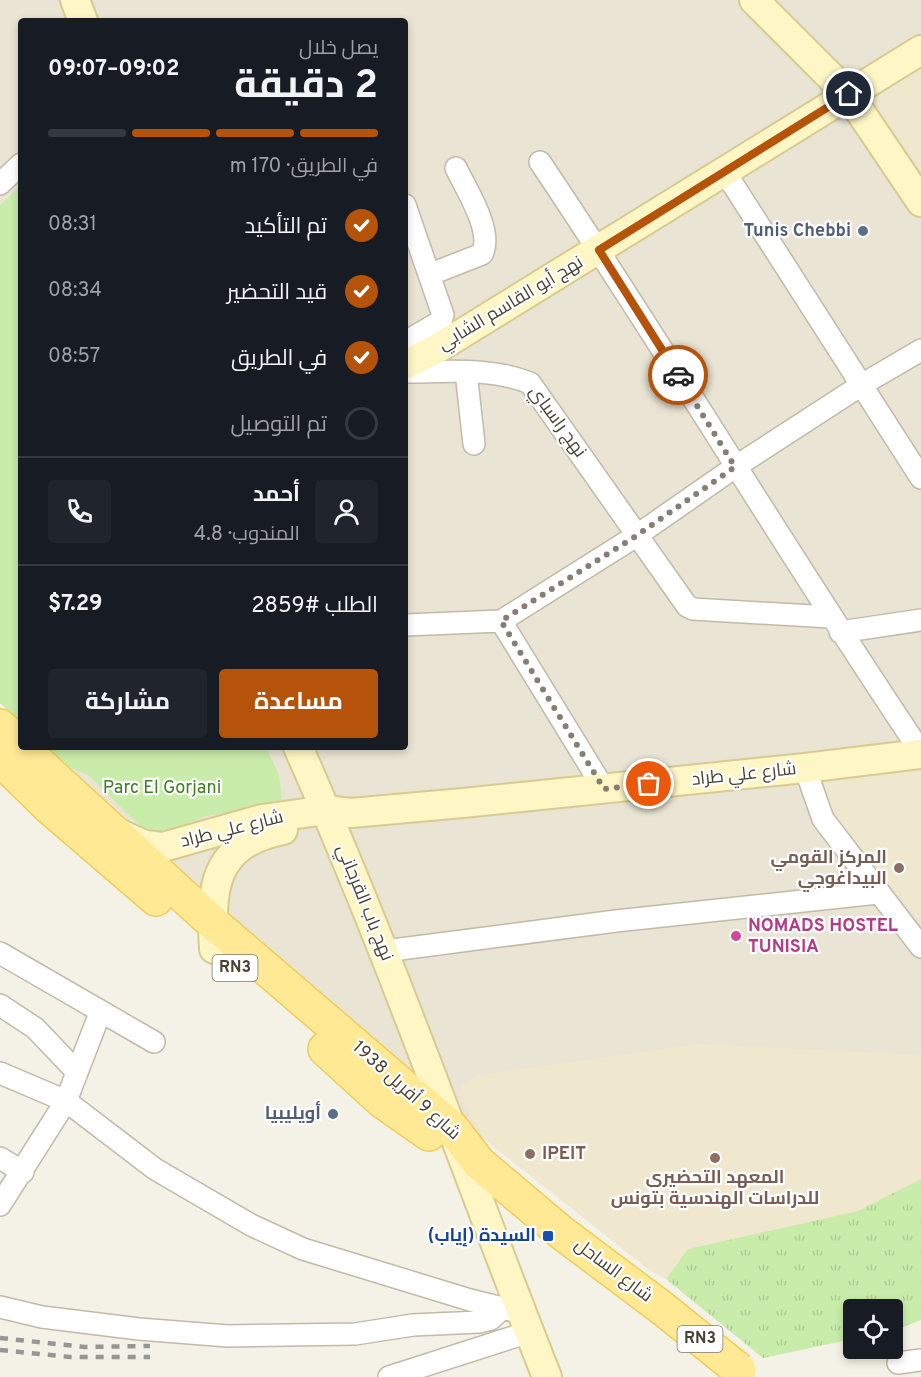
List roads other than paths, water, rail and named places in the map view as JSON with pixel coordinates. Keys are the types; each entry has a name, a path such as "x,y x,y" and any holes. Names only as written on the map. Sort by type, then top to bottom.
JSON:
{"main road":[{"name":"شارع 9 أفريل 1938","path":"0,726 18,744"},
{"name":"شارع 9 أفريل 1938","path":"24,750 60,785 115,831 213,936"},
{"name":"شارع 9 أفريل 1938","path":"0,759 48,806 213,936 390,1092 464,1149"},
{"name":"شارع الساحل","path":"464,1149 562,1233 662,1308 743,1374"}],"street":[{"path":"75,0 82,18"},
{"path":"754,0 849,94 921,202"},
{"name":"نهج أبو القاسم الشابي","path":"408,363 440,347 599,250 921,50"},
{"path":"540,162 599,250 835,625 921,753"},
{"path":"0,184 18,167"},
{"path":"431,274 482,254 487,243 484,229 456,168"},
{"path":"725,172 863,384 921,478"},
{"path":"408,213 431,274 443,315 441,321 408,340"},
{"path":"408,625 501,621 636,536 735,467 863,384 921,350"},
{"name":"نهج راسباي","path":"408,372 466,372 513,376 530,383 678,597 693,609 835,625 921,620"},
{"path":"466,372 474,444"},
{"path":"501,621 604,789"},
{"name":"نهج باب القرجاني","path":"300,750 336,815 425,1061 464,1149 519,1318 548,1377"},
{"name":"شارع علي طراد","path":"115,831 145,845 163,847 262,819 336,815 604,789 805,768 921,753"},
{"path":"805,768 823,819 921,947"},
{"name":"شارع علي طراد","path":"213,936 221,869 235,850 243,844 276,832 336,815"},
{"path":"385,951 616,921 878,893"},
{"path":"0,954 154,1042"},
{"path":"0,1005 35,1028 77,1072"},
{"path":"0,1205 66,1101 100,1013"},
{"path":"390,1092 418,1080 425,1061"},
{"path":"0,1073 66,1101 155,1169 251,1225 303,1249 519,1318"},
{"path":"0,1158 23,1172"},
{"path":"0,1307 42,1317 139,1329 228,1336 355,1334 413,1325 519,1318"},
{"path":"389,1377 519,1318"},
{"path":"898,1363 921,1360"}],"railway":[{"path":"0,1338 85,1347 150,1346"},
{"path":"0,1350 70,1357 150,1357"}],"place":[{"name":"Tunis Chebbi","path":"863,231"},
{"name":"المركز القومي البيداغوجي","path":"899,868"},
{"name":"NOMADS HOSTEL TUNISIA","path":"736,936"},
{"name":"أويليبيا","path":"333,1114"},
{"name":"IPEIT","path":"530,1154"},
{"name":"المعهد التحضيري للدراسات الهندسية بتونس","path":"715,1158"},
{"name":"السيدة (إياب)","path":"548,1236"}],"park label":[{"name":"Parc El Gorjani","path":"162,788"}]}
